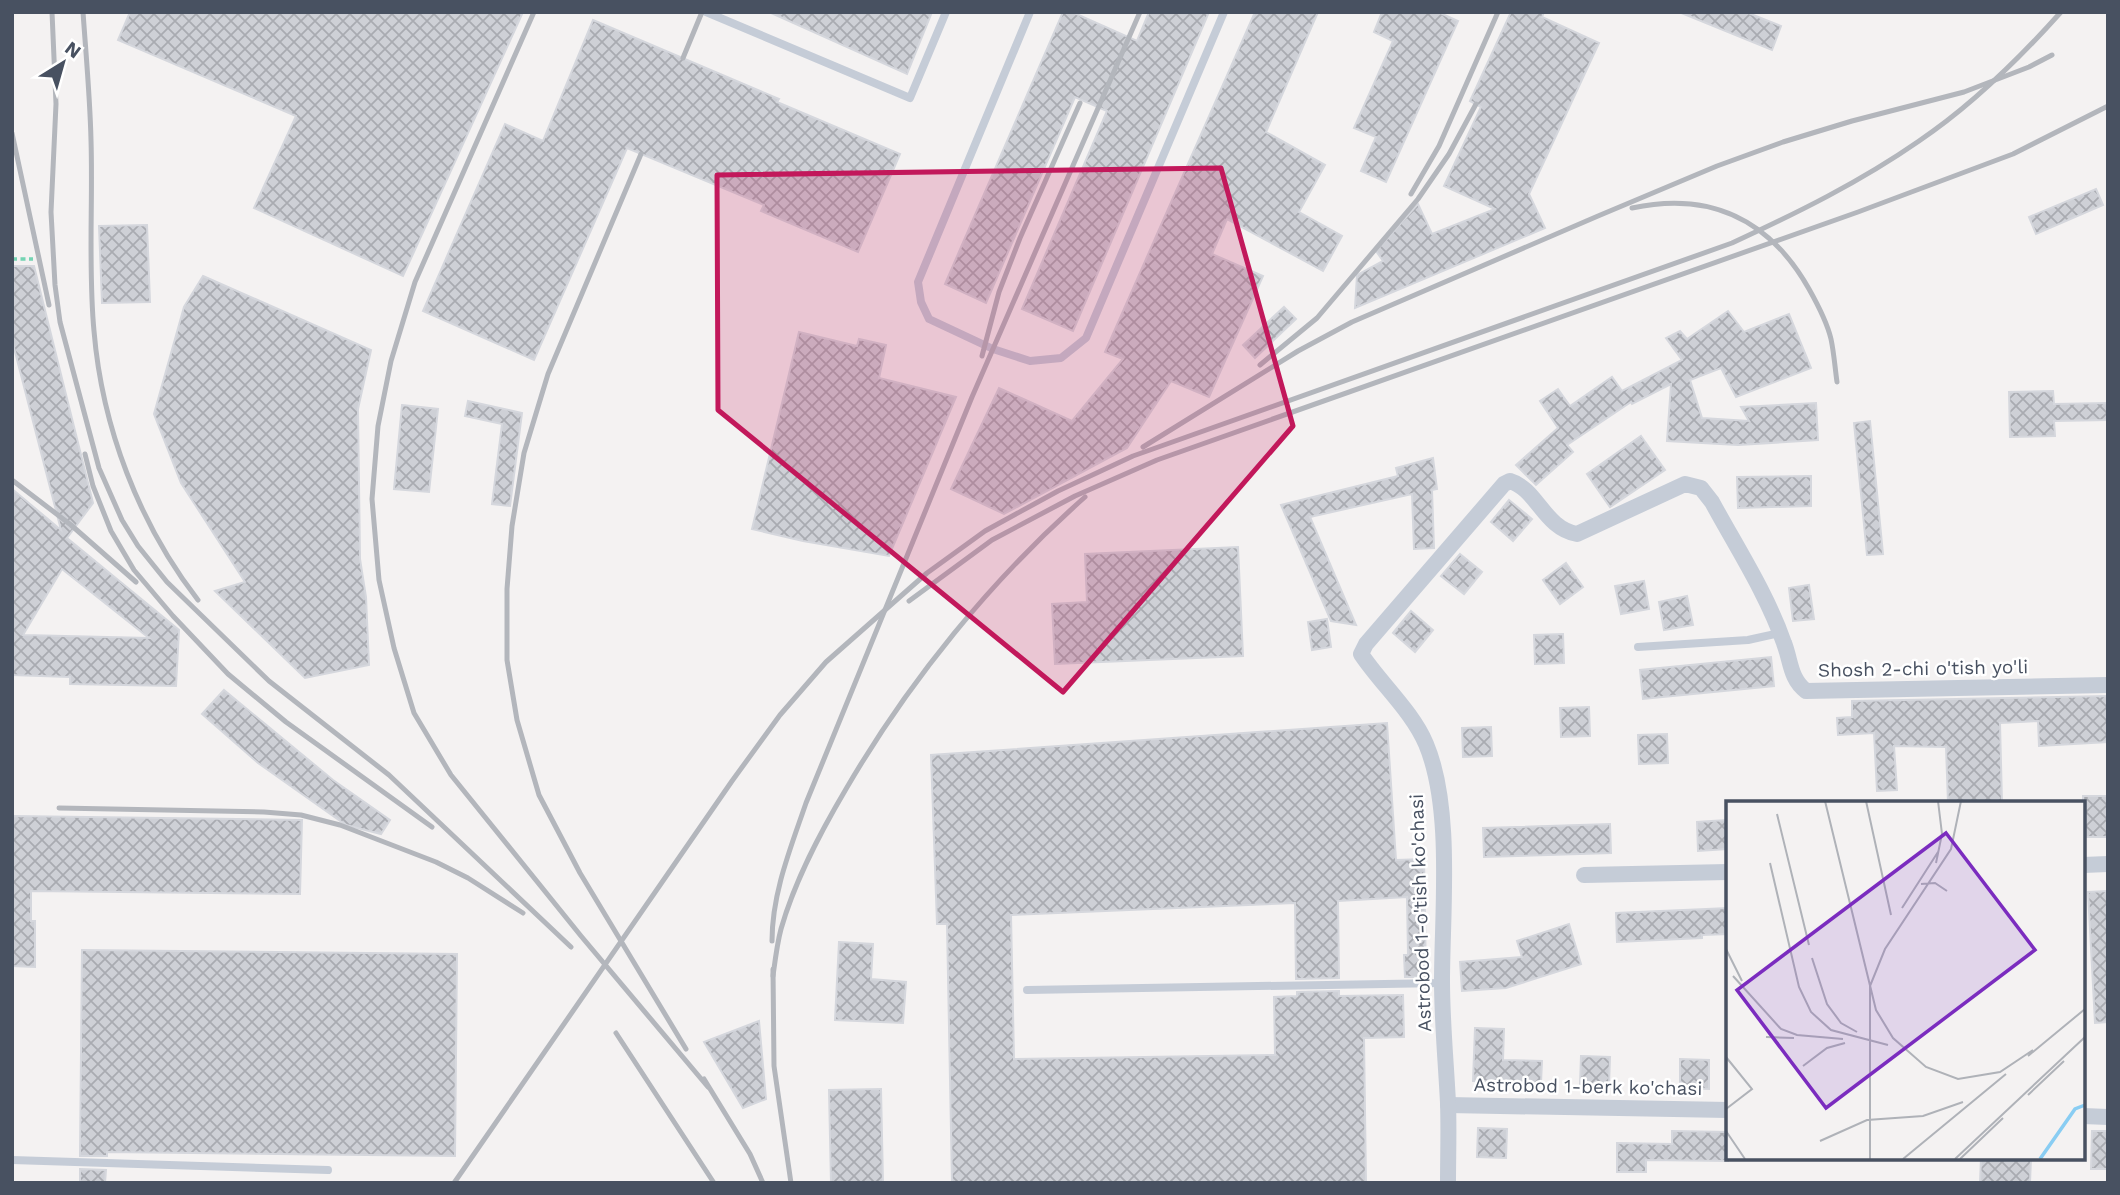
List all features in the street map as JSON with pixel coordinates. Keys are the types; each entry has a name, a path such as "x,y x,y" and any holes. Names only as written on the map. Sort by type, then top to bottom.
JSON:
{"street":[{"name":"Astrobod 1-o'tish ko'chasi","path":"1448,1183 1448,1105 1442,984 1441,800 1426,742 1361,654 1366,644 1497,489 1510,481 1520,486"},
{"name":"Shosh 2-chi o'tish yo'li","path":"1520,486 1555,524 1577,534 1685,484 1701,488 1712,502 1780,633 1795,681 1811,693 2108,685"},
{"path":"2085,865 2108,864"},
{"path":"1584,875 1726,872"},
{"name":"Astrobod 1-berk ko'chasi","path":"1448,1105 1726,1110"},
{"path":"2085,1116 2108,1116"}],"lane":[{"path":"706,12 910,98 946,12"},
{"path":"1030,12 918,282 921,302 929,319 993,349 1030,361 1061,358 1086,338 1224,12"},
{"path":"1639,647 1748,640 1780,633"},
{"path":"1027,990 1442,984"},
{"path":"12,1160 328,1170"}],"path":[{"path":"12,259 33,259"}],"highlighted area":[{"path":"1221,168 1293,426 1063,692 718,410 717,175"}],"building":[{"path":"130,12 523,12 403,276 254,208 296,116 118,40"},
{"path":"769,12 932,12 907,74"},
{"path":"1063,12 1072,12 1137,41 1149,12 1209,12 1073,331 1022,309 1107,111 1075,97 986,303 945,284"},
{"path":"1255,12 1318,12 1266,132 1325,165 1299,212 1342,236 1323,271 1227,219 1212,254 1263,276 1209,397 1171,381 1127,448 1004,514 951,489 999,388 1072,421 1123,359 1105,352"},
{"path":"1382,12 1438,12 1458,21 1386,182 1361,171 1376,137 1354,128 1393,41 1374,32"},
{"path":"1511,12 1544,12 1542,17 1599,43 1529,194 1545,228 1355,308 1357,275 1383,261 1376,251 1418,204 1432,234 1495,209 1444,186 1481,107 1470,101"},
{"path":"1679,12 1746,12 1781,26 1772,50"},
{"path":"593,20 900,154 858,252 761,211 764,205 627,148 534,360 423,311 505,124 543,141"},
{"path":"2096,189 2103,205 2036,234 2029,217"},
{"path":"147,225 150,302 102,303 99,226"},
{"path":"12,266 34,266 93,503 67,538 179,630 176,686 70,684 70,677 12,675 12,489 61,530 12,340","holes":["62,569 149,638 23,635"]},
{"path":"203,276 371,350 358,409 360,559 366,597 369,665 305,678 215,591 245,582 181,483 154,414 184,307"},
{"path":"1284,307 1296,319 1255,358 1243,345"},
{"path":"1728,311 1744,332 1789,314 1811,368 1736,397 1721,368 1690,380 1702,418 1749,421 1741,407 1816,403 1818,440 1738,445 1667,441 1671,384 1632,404 1631,402 1567,445 1573,452 1536,485 1516,465 1558,428 1540,401 1558,389 1570,406 1612,377 1622,391 1682,360 1666,338 1680,331 1687,339"},
{"path":"799,332 857,346 859,339 886,345 879,378 956,397 889,556 752,529"},
{"path":"2053,391 2054,404 2108,403 2108,420 2054,421 2055,436 2010,437 2009,392"},
{"path":"468,401 522,413 510,506 492,504 502,424 465,416"},
{"path":"402,405 438,409 429,492 394,489"},
{"path":"1870,421 1883,554 1867,555 1854,423"},
{"path":"1641,436 1665,470 1610,507 1587,474"},
{"path":"1433,458 1437,489 1432,490 1434,548 1414,549 1412,494 1310,517 1356,625 1331,621 1281,505 1398,476 1396,468"},
{"path":"1811,476 1811,506 1738,508 1737,477"},
{"path":"1509,500 1532,519 1513,541 1491,522"},
{"path":"1238,547 1243,656 1055,664 1052,604 1087,602 1085,554"},
{"path":"1460,554 1482,572 1464,594 1441,576"},
{"path":"1566,563 1583,587 1560,604 1543,580"},
{"path":"1644,581 1649,609 1621,614 1615,586"},
{"path":"1809,585 1814,619 1793,621 1789,588"},
{"path":"1687,596 1693,625 1664,630 1659,602"},
{"path":"1411,611 1433,630 1415,652 1393,633"},
{"path":"1327,619 1331,647 1312,650 1308,622"},
{"path":"1563,634 1564,663 1535,664 1534,635"},
{"path":"1771,657 1774,686 1643,699 1640,670"},
{"path":"224,690 333,780 390,820 381,834 346,825 258,763 202,714"},
{"path":"2108,696 2108,742 2039,746 2038,721 2000,723 2002,801 1948,801 1946,747 1894,746 1897,790 1877,791 1874,733 1838,735 1837,718 1852,717 1852,701"},
{"path":"1589,707 1590,736 1561,737 1560,708"},
{"path":"1387,723 1396,860 1424,859 1426,977 1405,977 1404,955 1408,955 1407,897 1338,901 1339,978 1296,979 1295,903 1011,915 1014,1059 1275,1055 1274,997 1297,996 1297,992 1339,991 1339,996 1403,995 1404,1037 1364,1038 1366,1183 952,1183 947,924 937,924 931,755"},
{"path":"1491,727 1492,756 1463,757 1462,728"},
{"path":"1667,734 1668,763 1639,764 1638,735"},
{"path":"2083,796 2107,796 2108,837 2085,837"},
{"path":"12,816 302,820 300,894 31,891 31,921 35,921 35,967 12,966"},
{"path":"1726,820 1726,849 1698,851 1697,822"},
{"path":"1610,824 1611,853 1484,857 1483,828"},
{"path":"2107,891 2108,1022 2095,1023 2088,892"},
{"path":"1726,908 1726,934 1702,935 1702,938 1617,942 1616,913"},
{"path":"1569,924 1581,964 1506,988 1462,991 1460,962 1522,957 1517,941"},
{"path":"839,942 873,944 871,979 906,982 903,1023 835,1020"},
{"path":"82,950 457,954 455,1156 107,1152 107,1156 80,1156"},
{"path":"759,1021 766,1099 743,1108 704,1042"},
{"path":"1475,1028 1504,1029 1503,1060 1542,1061 1541,1083 1473,1081"},
{"path":"1581,1056 1610,1057 1609,1086 1580,1085"},
{"path":"1680,1059 1709,1060 1709,1089 1680,1088"},
{"path":"881,1089 883,1183 831,1183 829,1090"},
{"path":"1478,1128 1507,1129 1506,1158 1477,1157"},
{"path":"1672,1131 1726,1132 1728,1161 1646,1160 1646,1172 1617,1172 1617,1143 1672,1144"},
{"path":"2092,1131 2108,1131 2108,1169 2091,1169"},
{"path":"1981,1160 2031,1160 2030,1183 1980,1183"},
{"path":"80,1169 106,1170 105,1183 80,1183"}],"railway":[{"path":"52,12 56,104 51,212 60,322 99,468 122,520 138,546 167,582 269,681 389,775 571,947"},
{"path":"83,12 91,140 92,307 98,367 105,403 127,473 141,507 177,571 198,600"},
{"path":"534,12 415,282 391,361 378,426 372,499 379,580 394,648 414,713 451,775 708,1087"},
{"path":"683,58 702,12"},
{"path":"772,941 779,888 806,803 972,397 1140,12"},
{"path":"1411,194 1439,146 1498,12"},
{"path":"454,1183 780,715 826,662 927,573 985,531 1058,491 1133,456 1732,243 1780,220 1874,170 1957,113 1994,81 2061,12"},
{"path":"1143,447 1298,351 1352,322 1717,166 1852,121 1964,92 2029,67 2052,55"},
{"path":"982,356 999,292 1080,103"},
{"path":"1260,365 1317,318 1418,199 1449,154 1476,104"},
{"path":"909,601 992,540 1075,496 1157,460 1858,212 2013,154 2108,106"},
{"path":"12,133 49,305"},
{"path":"641,154 548,374 524,453 512,526 507,589 507,660 517,720 539,795 580,873 686,1049"},
{"path":"1632,208 1661,204 1688,204 1712,208 1736,216 1776,245 1793,265 1822,314 1831,339 1837,382"},
{"path":"85,454 93,486 111,531 134,570 173,616 228,674 286,722 432,827"},
{"path":"12,480 71,525 136,582"},
{"path":"773,976 781,929 809,857 846,789 897,709 985,597 1017,562 1085,497"},
{"path":"59,808 301,815 340,825 436,862 468,878 523,913"},
{"path":"773,969 774,1066 791,1183"},
{"path":"616,1033 714,1183"},
{"path":"704,1079 750,1154 763,1183"}]}
